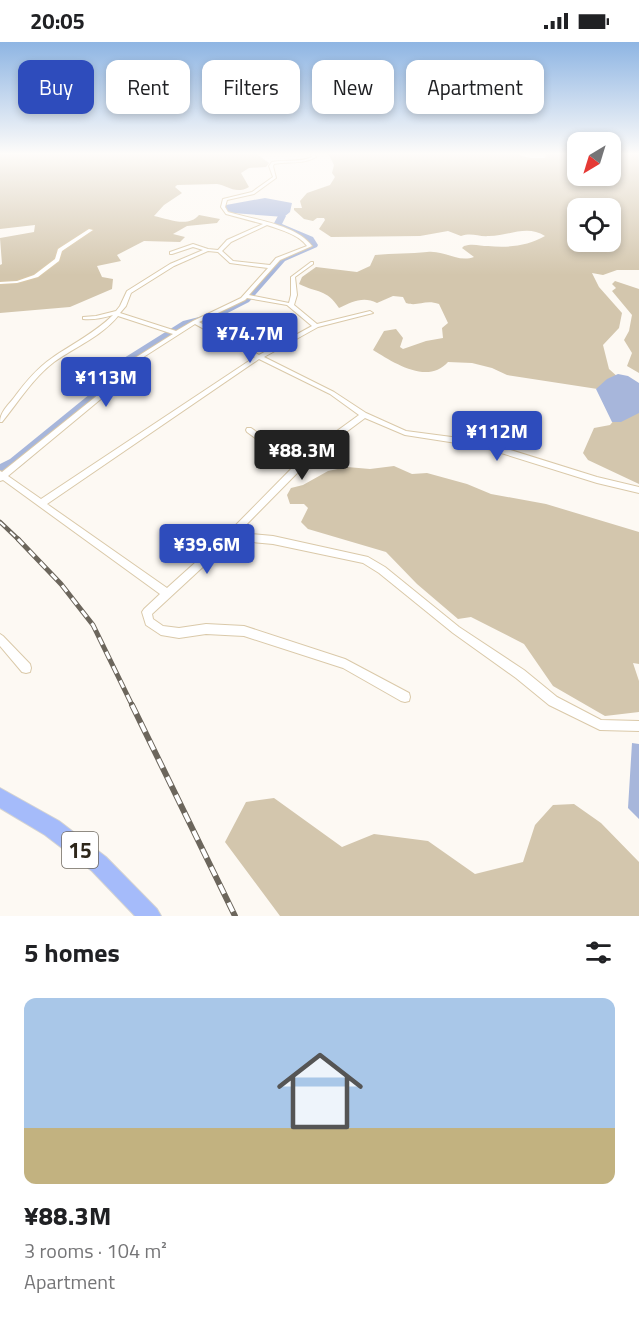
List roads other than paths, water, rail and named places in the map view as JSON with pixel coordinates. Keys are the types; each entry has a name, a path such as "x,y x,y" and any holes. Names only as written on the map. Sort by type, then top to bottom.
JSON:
{"main road":[{"name":"15","path":"0,797 52,828 99,864 150,916"}],"street":[{"path":"166,593 1,476 117,383 121,373 129,364 176,333 245,296 278,259 310,246 307,240 267,224 227,213 223,207 225,198 247,194"},
{"path":"219,252 229,242 267,224"},
{"path":"0,283 36,276 57,260 60,250 91,230"},
{"path":"172,253 193,245 219,252 232,262 271,267"},
{"path":"0,420 39,372 102,329 133,288 172,265 207,250"},
{"path":"291,306 294,296 293,277 311,263"},
{"path":"245,296 291,306 316,326"},
{"path":"85,318 116,313 176,333"},
{"path":"42,503 259,357 316,326 370,313"},
{"path":"195,322 332,393 364,415 405,434 482,444 597,480 639,490"},
{"path":"364,415 311,454 230,536 147,612 149,622 161,630 179,633 206,629 244,632 345,664 405,697"},
{"path":"249,430 299,466"},
{"path":"230,536 273,540 364,561 382,570 456,630 520,674 553,701 600,725 639,726"},
{"path":"0,639 26,668"}],"water":[{"path":"265,198 292,203 290,212 284,217 233,213 225,210 226,205"},
{"path":"618,374 628,376 639,383 639,413 621,422 612,422 596,389 607,379"},
{"path":"632,743 639,744 639,819 628,808"}],"waterway":[{"path":"0,471 15,463 112,383 113,373 128,361 187,323 210,318 245,300 282,259 311,248 314,245 310,239 277,225 282,216"}],"railway":[{"path":"0,522 19,540"},
{"path":"19,540 61,584 93,625 133,707"},
{"path":"132,705 235,916"}]}
